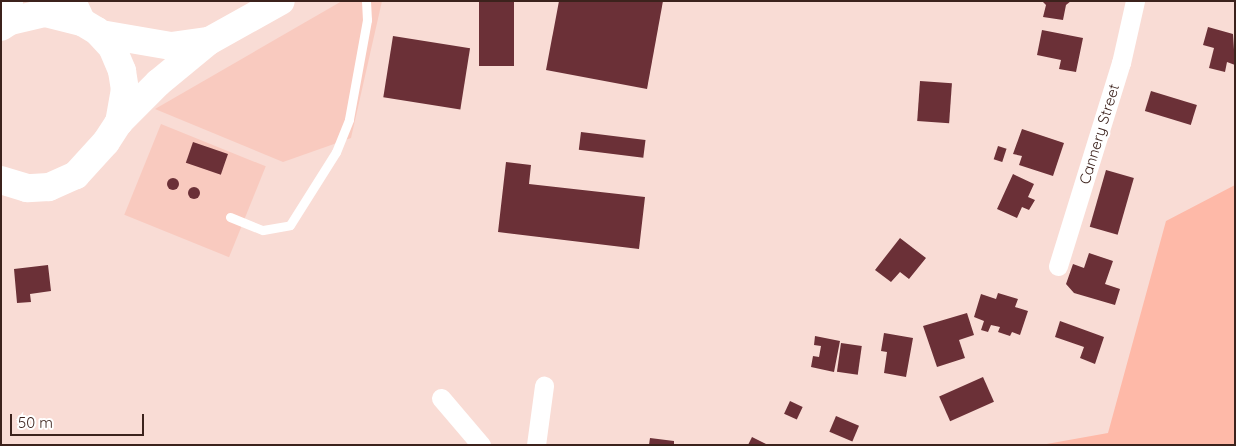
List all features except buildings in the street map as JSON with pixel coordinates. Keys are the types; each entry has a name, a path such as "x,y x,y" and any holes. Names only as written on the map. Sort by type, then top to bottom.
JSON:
{"main road":[{"path":"1,21 10,1"},
{"path":"1,180 14,190 49,187 76,174 106,142 119,122 158,83 209,40 281,1"},
{"path":"1,27 10,21 45,13 85,19 171,46 209,40"},
{"path":"85,19 112,47 122,71 125,90 119,122"}],"street":[{"name":"Cannery Street","path":"1058,266 1121,63 1135,1"},
{"path":"536,445 544,386"},
{"path":"441,398 481,445"}],"lane":[{"path":"230,217 263,230 290,225 336,152 350,119 368,20 366,1"}],"shaded area":[{"path":"342,1 382,1 351,138 283,162 155,109"},
{"path":"161,124 266,166 229,257 124,215"},
{"path":"1235,185 1235,445 1041,445 1108,433 1166,221"}]}
